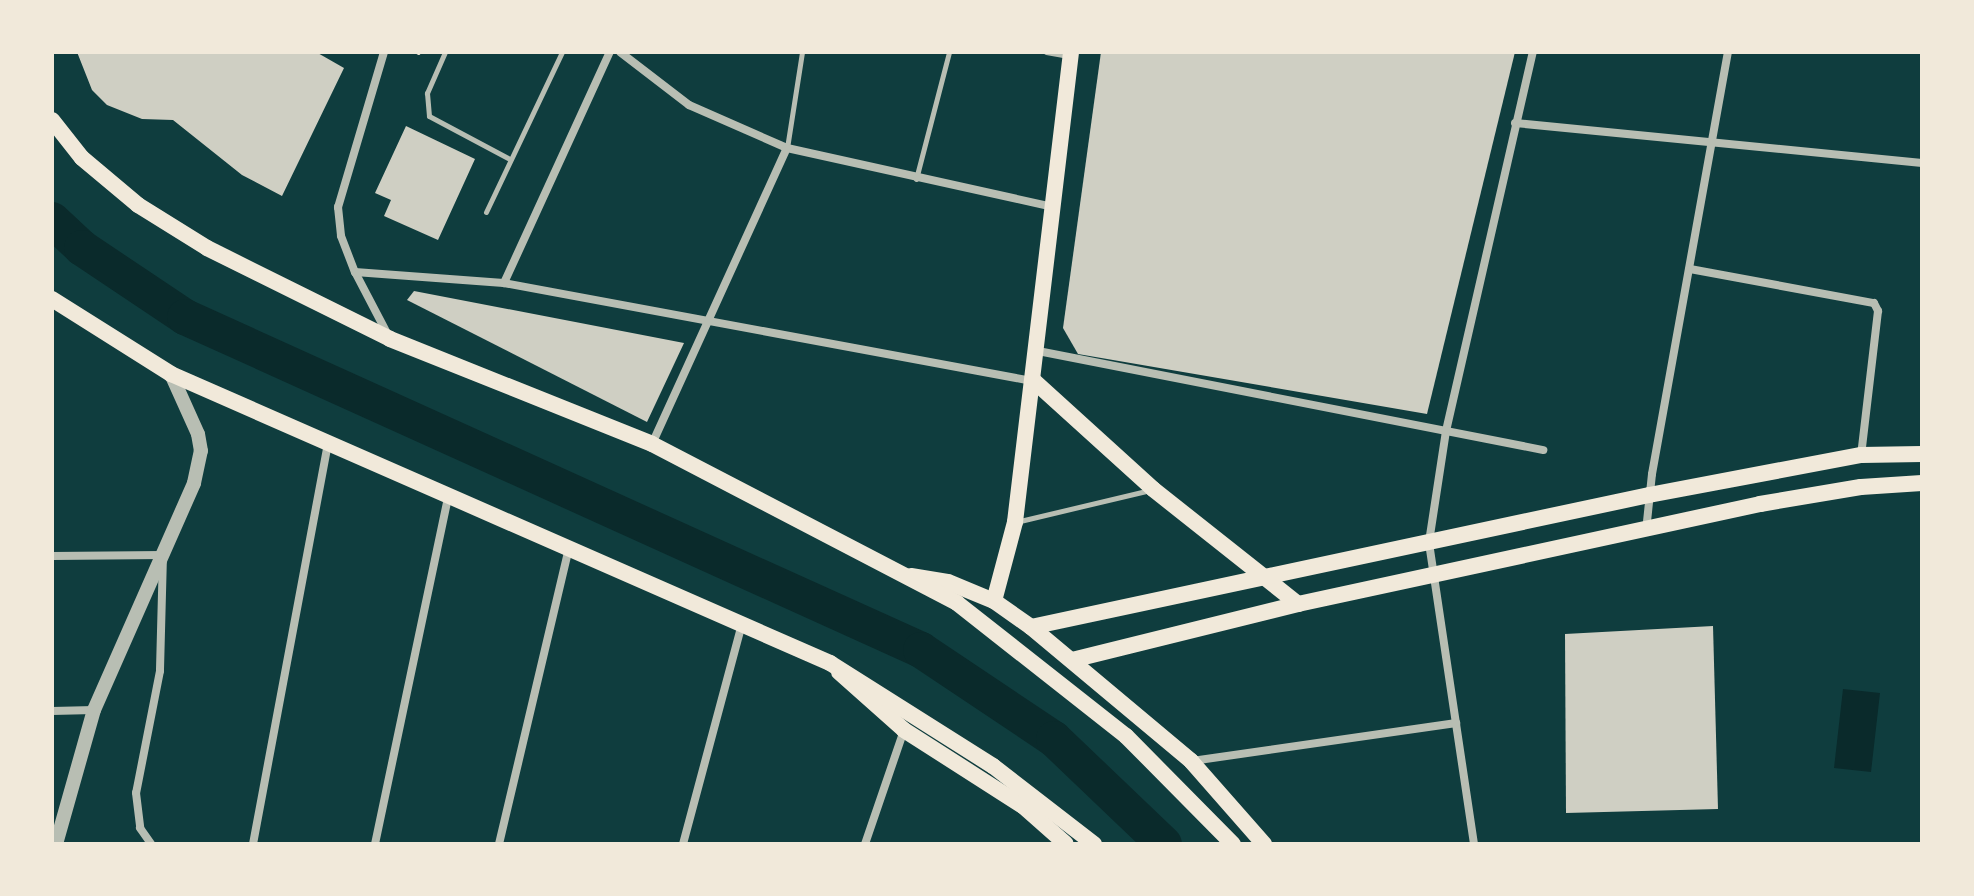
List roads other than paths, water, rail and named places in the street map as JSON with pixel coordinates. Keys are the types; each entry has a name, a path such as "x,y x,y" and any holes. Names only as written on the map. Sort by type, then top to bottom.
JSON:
{"main road":[{"path":"994,601 1015,522 1038,351 1071,54"},
{"path":"52,120 82,158 138,205 207,248 390,339 652,444 911,576 957,603 1126,736 1233,844"},
{"path":"52,299 171,374 328,444 449,492 830,663 956,741 1051,806 1094,844"},
{"path":"1034,381 1153,489 1298,604"},
{"path":"1031,627 1649,495 1861,455 1922,454"},
{"path":"1072,660 1298,604 1646,532 1760,504 1861,487 1922,483"},
{"path":"911,576 948,582 994,601 1031,627 1191,761 1264,844"},
{"path":"830,663 904,730 1023,806 1064,843"}],"street":[{"path":"384,52 338,207 341,236 355,272 390,339"},
{"path":"504,283 610,52"},
{"path":"620,52 689,105 787,148 916,179 1054,207"},
{"path":"1474,844 1431,577 1429,542 1446,431 1533,52"},
{"path":"1646,532 1649,495 1728,52"},
{"path":"1515,123 1922,163"},
{"path":"652,444 787,148"},
{"path":"1690,269 1874,303 1878,311 1861,455"},
{"path":"355,272 504,283 1034,381"},
{"path":"1038,351 1543,450"},
{"path":"56,844 94,710 194,483 201,451 191,412 171,374"},
{"path":"253,844 328,444"},
{"path":"375,844 449,492"},
{"path":"499,844 569,546"},
{"path":"52,556 163,555"},
{"path":"151,844 140,828 136,793 160,671 163,555"},
{"path":"683,844 742,624"},
{"path":"52,711 94,710"},
{"path":"1191,761 1456,723"},
{"path":"865,844 904,730"}],"lane":[{"path":"445,52 427,93 429,116 510,159"},
{"path":"486,212 562,52"},
{"path":"787,148 802,52"},
{"path":"916,179 949,52"},
{"path":"1046,52 1071,54"},
{"path":"1015,522 1153,489"}],"water":[{"path":"1843,689 1880,693 1871,772 1834,768"}],"waterway":[{"path":"52,220 82,248 185,317 921,650 1054,739 1164,844"}]}
